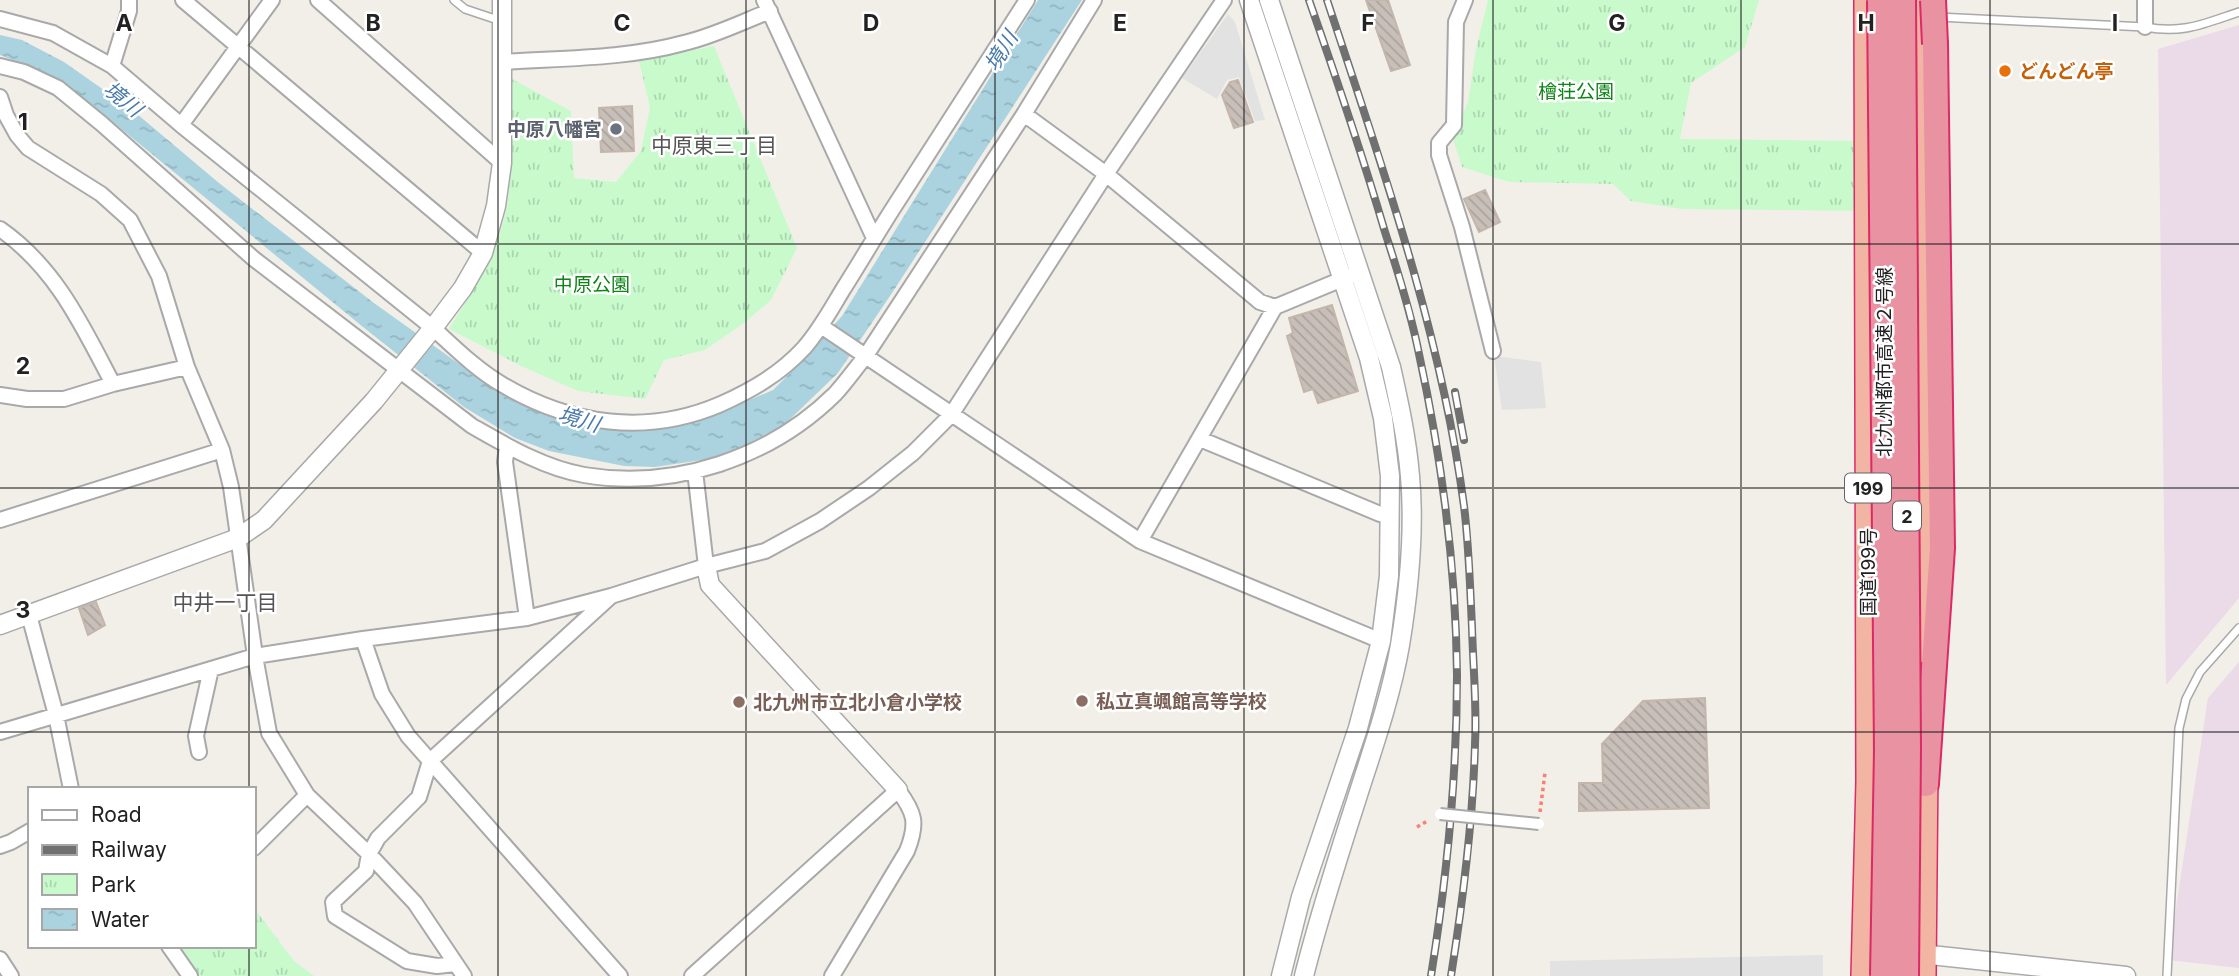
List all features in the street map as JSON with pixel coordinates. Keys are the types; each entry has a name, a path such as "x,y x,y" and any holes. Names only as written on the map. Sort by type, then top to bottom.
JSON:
{"highway":[{"name":"北九州都市高速２号線","path":"1883,976 1893,55 1918,4"},
{"path":"1918,4 1942,548 1926,784"},
{"path":"1918,4 1926,784 1924,965"},
{"name":"北九州都市高速２号線","path":"1871,5 1893,55 1908,748 1906,976"},
{"name":"国道199号","path":"1863,976 1868,780 1871,5"}],"street":[{"path":"112,66 130,11 129,0"},
{"path":"183,0 483,253"},
{"path":"181,125 272,0"},
{"path":"318,0 502,163"},
{"path":"1,621 29,615 238,538 264,520 293,490 374,401 431,331 463,288 483,253 496,206 502,163 502,0"},
{"path":"0,19 53,33 112,66 431,331 502,384 540,404 583,418 625,423 667,422 709,409 749,391 780,370 804,348 823,328 874,238 1027,0"},
{"path":"0,66 24,72 58,88 254,259 401,367 472,426 548,465 584,475 662,477 733,460 774,441 835,393 1024,114 1094,0"},
{"path":"0,732 255,656 527,618 765,551 820,521 869,488 913,453 951,415 1223,0"},
{"path":"1249,0 1351,275 1391,367 1410,477 1412,537 1399,648 1380,728 1321,907 1304,976"},
{"path":"1269,0 1351,275 1383,418 1390,476 1391,515 1389,576 1381,640 1370,686 1301,897 1281,976"},
{"path":"1465,0 1456,22 1454,125 1439,143 1439,155 1462,227 1493,351"},
{"path":"2145,0 2145,27"},
{"path":"502,62 641,52 685,43 767,5 874,238"},
{"path":"0,97 6,115 28,148 101,194 130,220 159,276 187,367 222,450 231,487 269,733 307,794 415,903 464,976"},
{"path":"1024,114 1107,174 1259,302 1275,307"},
{"path":"0,229 40,262 71,303 113,384"},
{"path":"1140,541 1275,307 1351,275"},
{"path":"823,328 1140,541 1381,640"},
{"path":"0,395 27,399 64,399 113,384 187,367"},
{"path":"1200,439 1380,514 1391,515"},
{"path":"507,446 505,462 527,618"},
{"path":"0,520 222,450"},
{"path":"695,471 710,585 898,790 908,803 914,818 913,835 907,850 832,976"},
{"path":"455,964 437,966 407,961 335,916 333,902 366,871 369,854 378,838 419,797 430,761 611,596"},
{"path":"29,615 56,715 71,787"},
{"path":"363,639 382,694 408,736 620,976"},
{"path":"199,752 196,736 211,669"},
{"path":"692,976 898,790"},
{"path":"256,846 307,794"},
{"path":"1440,814 1539,824"},
{"path":"0,846 28,832"},
{"path":"1864,947 1924,965 2126,976"},
{"path":"170,948 190,976"},
{"path":"0,959 10,976"}],"lane":[{"path":"454,0 465,9 502,21"},
{"path":"1871,5 1918,4 2166,31 2190,28 2239,12"},
{"path":"2167,976 2179,729 2186,699 2200,672 2239,628"}],"path":[{"path":"1539,824 1545,772"}],"shaded area":[{"path":"1228,14 1235,22 1265,120 1255,121 1239,77 1227,80 1217,99 1182,78"},
{"path":"2239,25 2239,598 2166,685 2158,49"},
{"path":"1494,356 1541,362 1546,408 1502,410"},
{"path":"2239,662 2239,968 2168,960 2208,698"},
{"path":"1823,955 1823,976 1550,976 1550,961"}],"green space":[{"name":"檜荘公園","path":"1488,0 1759,0 1745,47 1691,83 1680,139 1858,141 1860,211 1682,209 1631,201 1613,184 1509,182 1462,167 1453,139 1468,102 1476,49"},
{"name":"中原公園","path":"714,46 797,248 771,300 705,350 664,360 645,399 578,391 521,366 449,329 486,268 505,216 511,171 512,79 571,111 574,178 616,182 641,151 650,107 639,61"},
{"path":"256,911 294,961 314,976 197,976 178,948 256,948"}],"water":[{"path":"1038,0 1082,0 838,373 784,425 740,448 715,458 655,467 624,466 549,451 515,438 464,407 103,114 41,72 0,55 0,35 22,40 64,62 131,109 219,183 374,303 497,391 532,407 581,423 619,430 670,428 697,422 773,390 842,316"}],"building":[{"path":"1366,0 1388,0 1410,65 1391,71"},
{"path":"1238,80 1253,122 1234,128 1222,95 1230,82"},
{"name":"中原八幡宮","path":"632,106 634,151 601,152 599,108"},
{"path":"1485,190 1500,222 1479,232 1464,199"},
{"path":"1332,305 1358,391 1318,403 1313,389 1304,392 1287,336 1293,333 1289,318"},
{"path":"96,602 105,625 88,635 79,608"},
{"path":"1705,698 1709,808 1579,811 1579,783 1603,783 1602,744 1643,701"}],"railway":[{"path":"1309,0 1358,145 1408,308 1441,474 1454,594 1457,713 1450,826 1431,976"},
{"path":"1327,0 1408,250 1441,377 1464,506 1475,700 1474,773 1470,831 1451,976"},
{"path":"1455,392 1464,440"}],"place":[{"name":"どんどん亭","path":"2005,71"},
{"name":"中原八幡宮","path":"616,129"},
{"name":"私立真颯館高等学校","path":"1082,701"},
{"name":"北九州市立北小倉小学校","path":"739,702"}],"district":[{"name":"中原東三丁目","path":"714,145"},
{"name":"中井一丁目","path":"225,602"}],"water label":[{"name":"境川","path":"1001,51"},
{"name":"境川","path":"123,99"},
{"name":"境川","path":"579,419"}]}
